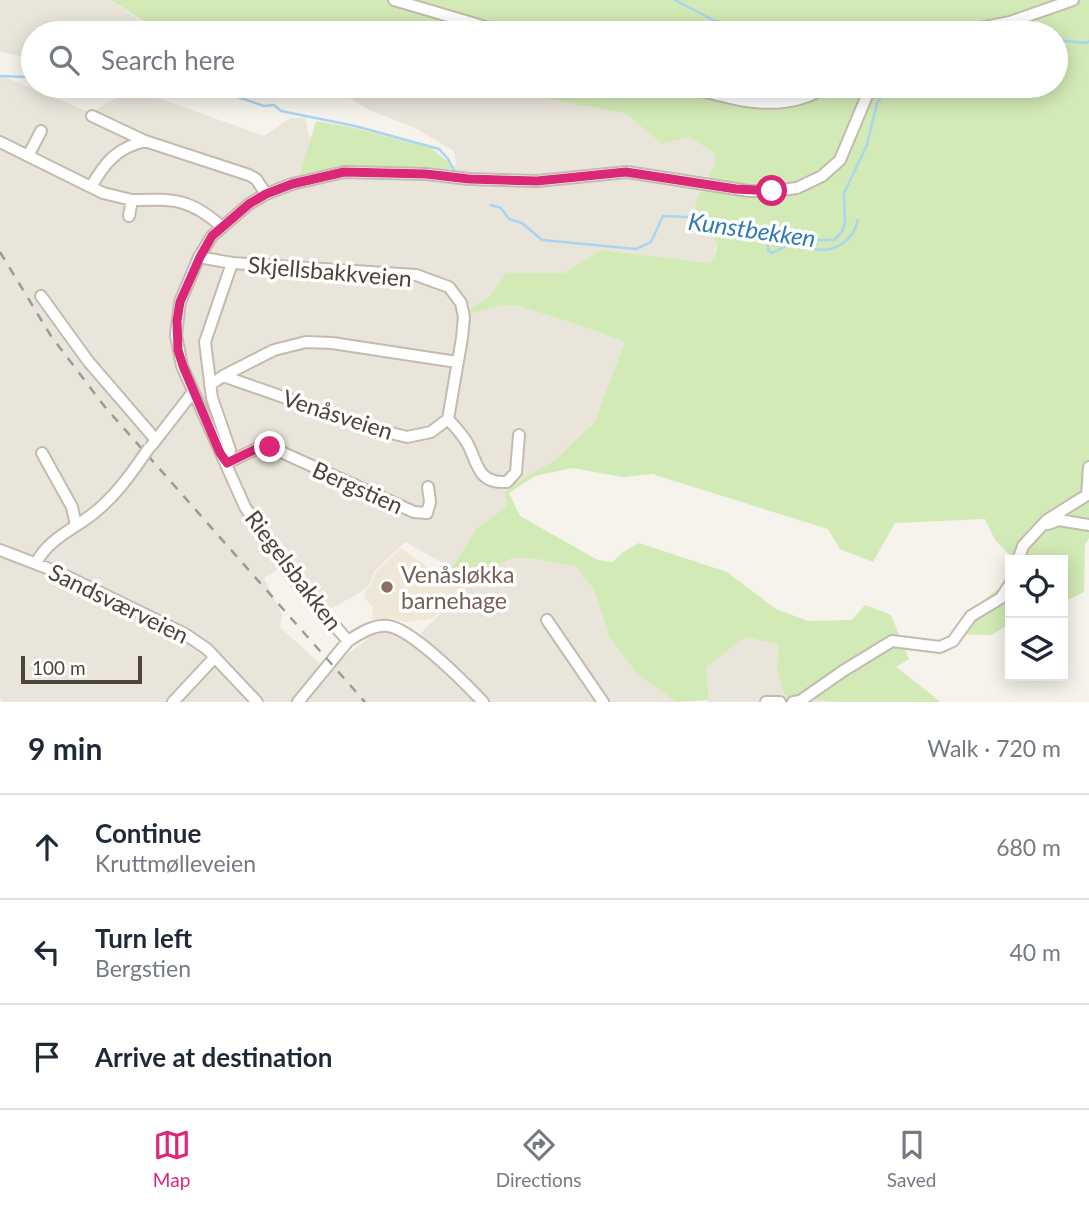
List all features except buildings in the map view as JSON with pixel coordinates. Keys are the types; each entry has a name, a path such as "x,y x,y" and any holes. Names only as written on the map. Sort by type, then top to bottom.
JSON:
{"street":[{"path":"394,0 465,21"},
{"path":"1013,21 1073,0"},
{"path":"737,98 764,104 801,98"},
{"path":"227,463 193,392 178,350 177,321 180,302 212,236 249,204 266,194 292,184 344,172 537,181 626,172 749,191 786,190 814,181 839,160 866,98"},
{"path":"92,116 145,141 249,175 256,179 266,194"},
{"path":"28,156 41,131"},
{"path":"90,187 100,170 115,154 128,145 145,141"},
{"path":"0,142 117,198 172,199 187,202 206,212 222,227"},
{"path":"129,216 132,200"},
{"name":"Skjellsbakkveien","path":"200,257 232,263 415,275 449,287 461,303 464,317 448,419"},
{"name":"Riegelsbakken","path":"232,263 205,342 215,407 230,450 227,463 245,507 283,564 348,641 298,702"},
{"path":"41,296 149,449"},
{"path":"210,385 274,350 306,342 332,343 457,362"},
{"name":"Venåsveien","path":"223,376 375,429 407,437 431,432 448,419"},
{"path":"36,563 50,542 104,505 193,392"},
{"path":"448,419 467,442 477,468 490,480 507,482 516,472 519,435"},
{"name":"Bergstien","path":"227,463 258,448 270,447 414,512 427,513 430,502 428,488"},
{"path":"42,453 72,508 76,525"},
{"path":"1020,555 1023,546 1062,509 1087,495 1089,467"},
{"path":"1042,527 1059,520 1089,525"},
{"name":"Sandsværveien","path":"0,550 36,563 169,625 215,657 257,702"},
{"path":"793,702 800,701 892,641 940,647 953,642 971,616 1001,598 1005,592"},
{"path":"547,620 603,702"},
{"path":"348,641 376,627 398,629 444,665 483,702"},
{"path":"173,702 215,657"},
{"path":"766,702 780,702"}],"shaded area":[{"path":"0,0 111,0 141,21 21,21 21,56 0,52"},
{"path":"0,75 21,84 21,98 55,98 91,113 116,98 155,98 264,136 290,118 305,118 316,164 341,171 433,174 456,165 454,151 413,127 369,110 349,98 546,98 626,114 662,144 689,137 714,153 716,163 695,202 696,216 709,227 717,243 714,259 709,263 601,250 564,273 506,273 490,296 470,309 470,313 504,305 518,306 625,342 594,423 554,462 522,479 505,492 507,506 477,528 452,568 405,542 374,572 369,585 326,611 286,564 264,578 282,614 280,627 327,670 379,630 387,629 416,638 472,581 512,558 532,558 576,567 594,590 609,636 636,673 676,702 2,702"},
{"path":"401,548 435,572 471,581 432,619 405,622 391,618 372,623 373,607 365,599 365,590 370,586 375,573"},
{"path":"746,637 778,645 777,670 785,696 837,702 706,702 709,700 706,667"}],"green space":[{"path":"111,0 1089,0 1089,538 1085,545 1084,592 1068,600 1068,555 1010,555 995,540 985,519 895,523 873,562 840,549 828,529 652,474 623,477 572,468 535,476 509,493 520,516 598,560 613,562 623,552 639,543 727,572 776,609 808,621 852,620 865,605 891,615 909,659 896,667 941,702 837,702 785,696 777,670 778,645 746,637 706,667 709,700 676,702 636,673 609,636 594,590 576,567 532,558 512,558 472,581 452,568 477,528 507,506 505,492 554,461 594,423 625,342 518,306 504,305 469,314 470,309 490,296 506,273 564,273 601,250 709,263 717,250 711,231 696,216 695,202 716,163 714,153 689,137 662,144 626,114 546,98 1068,98 1068,21 143,21"},
{"path":"316,121 431,148 447,161 452,169 332,168 300,174"},
{"path":"1005,580 1005,627 991,635 953,634 963,616 1002,586"}],"waterway":[{"path":"675,0 715,21"},
{"name":"Kunstbekken","path":"1068,41 1089,41"},
{"path":"0,76 21,77"},
{"path":"240,98 264,106 274,105 281,111 355,126 439,149 455,172"},
{"name":"Kunstbekken","path":"491,205 501,208 509,219 522,223 542,240 636,249 651,242 663,216 686,217 800,235 812,240 834,240 842,232 845,223 844,193 867,145 880,98"},
{"path":"768,244 768,250 772,253 793,244 817,250 834,248 845,242 858,220"}],"railway":[{"path":"0,252 51,336 105,407 365,702"}],"place":[{"name":"Venåsløkka barnehage","path":"387,587"}],"route":[{"path":"270,447 258,448 227,463 193,392 178,350 176,335 180,302 212,236 249,204 266,194 292,184 344,172 537,181 626,172 749,191 772,191"}]}
